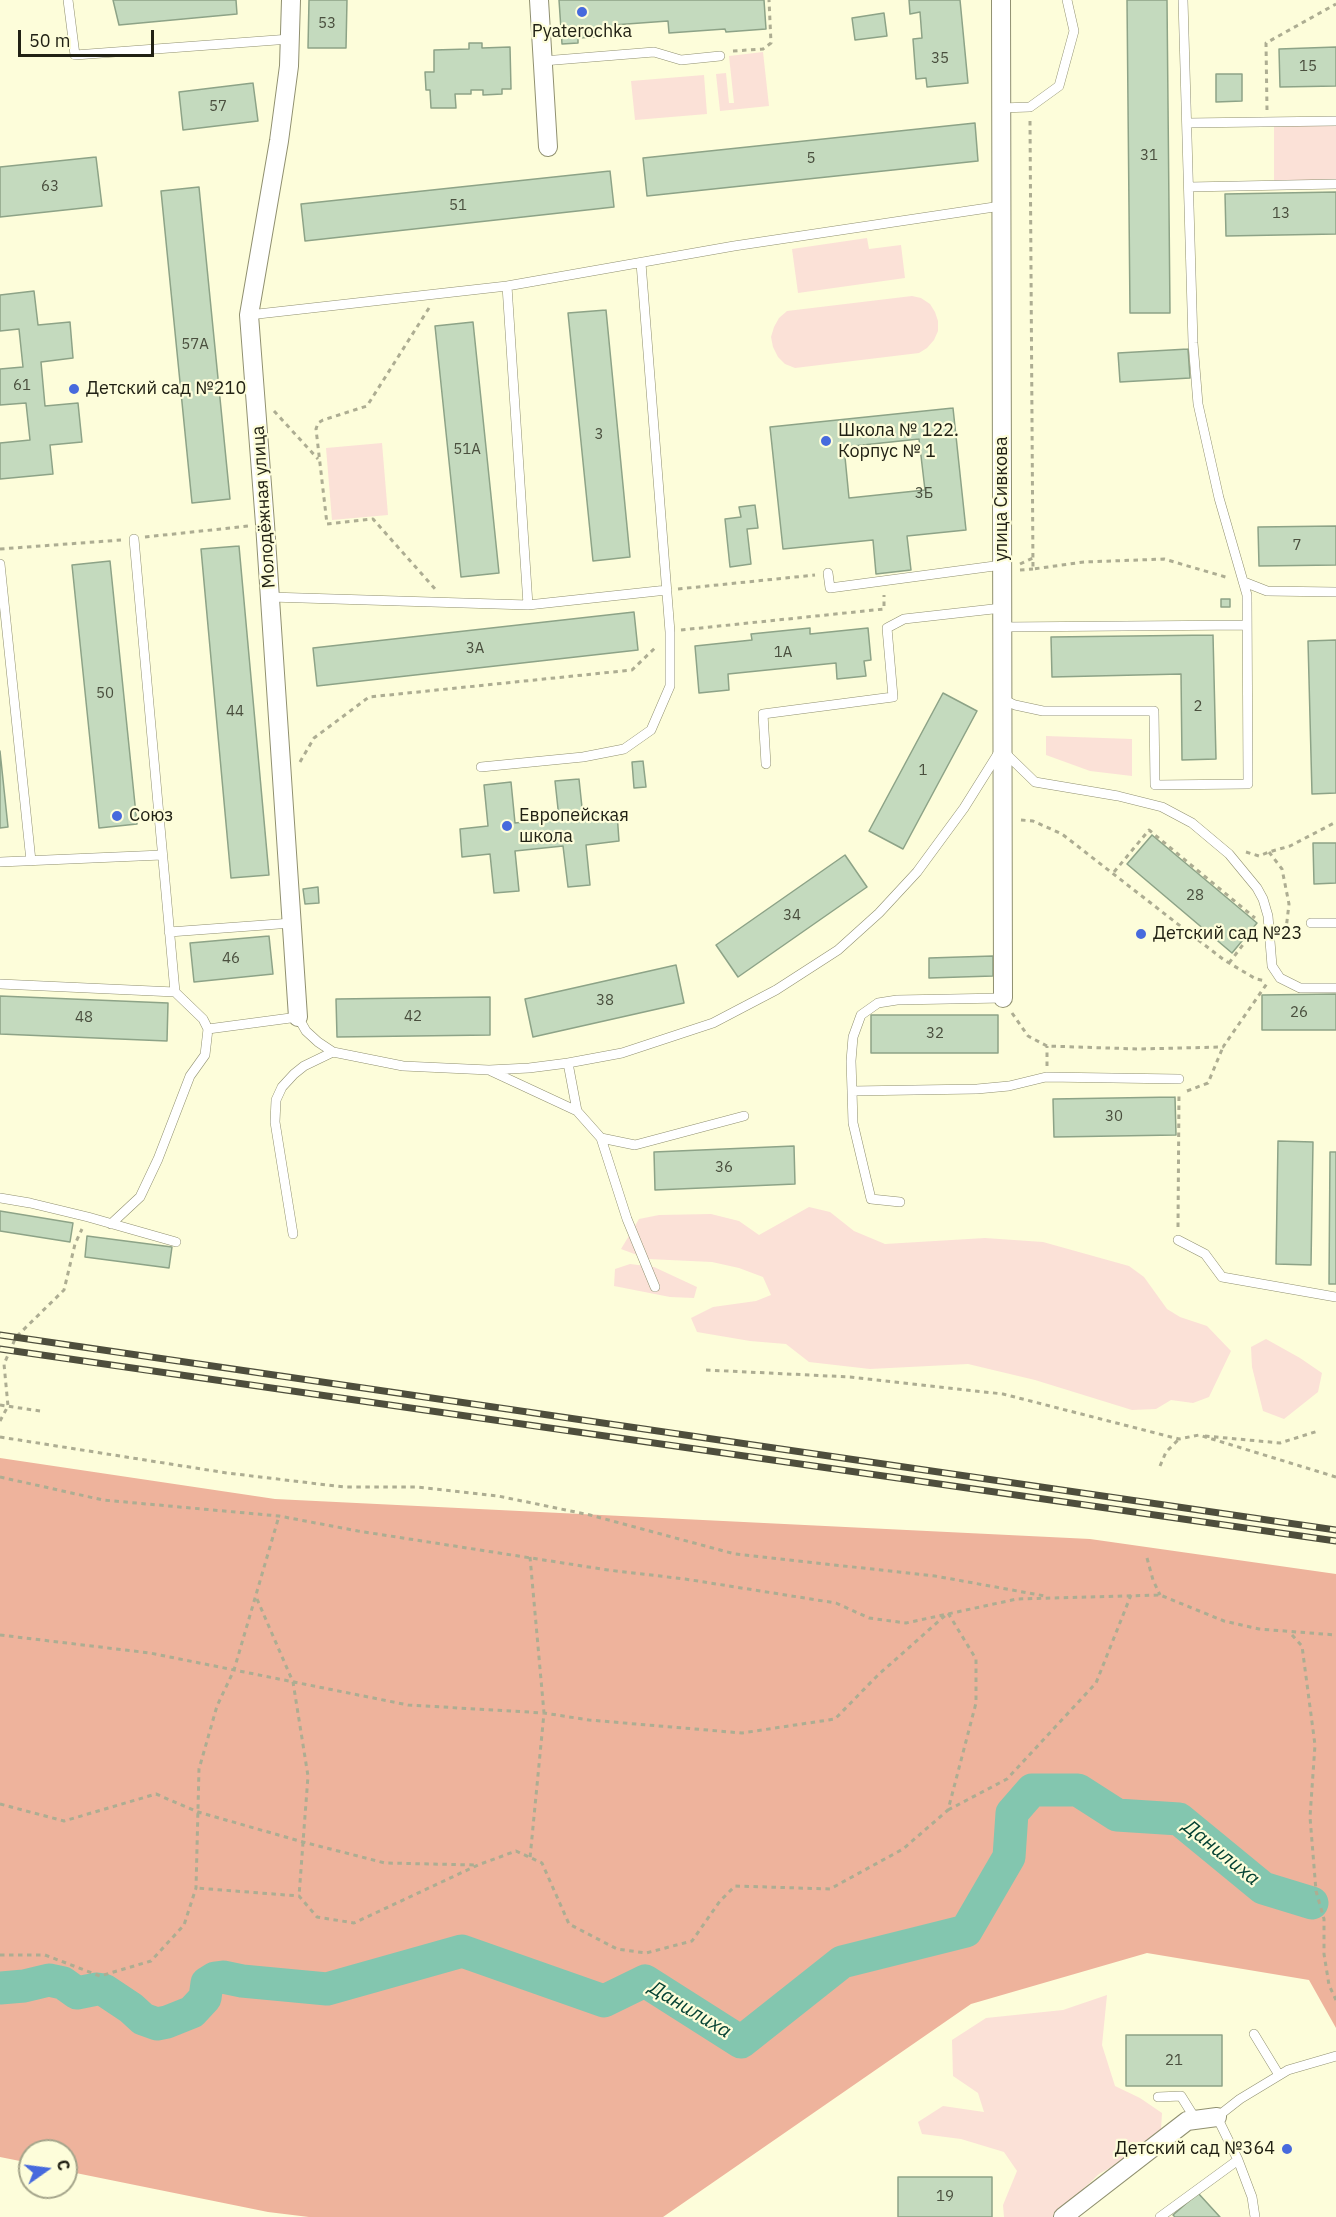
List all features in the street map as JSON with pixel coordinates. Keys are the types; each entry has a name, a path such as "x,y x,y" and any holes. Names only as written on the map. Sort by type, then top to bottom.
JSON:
{"street":[{"name":"Молодёжная улица","path":"291,0 289,66 279,141 249,315 298,1017"},
{"path":"539,0 548,147"},
{"name":"улица Сивкова","path":"1001,0 1003,998"},
{"path":"1063,2217 1186,2121 1217,2117"}],"lane":[{"path":"68,0 75,55 290,39"},
{"path":"1001,108 1030,107 1059,86 1074,31 1067,0"},
{"path":"1002,699 1015,705 1043,711 1154,711 1155,785 1248,784 1247,595 1219,498 1198,404 1193,343 1183,0"},
{"path":"543,61 654,52 681,60 720,56"},
{"path":"1187,123 1336,121"},
{"path":"1189,187 1336,184"},
{"path":"249,315 507,286 734,246 1001,206"},
{"path":"481,767 583,757 624,749 651,730 670,686 670,632 642,263"},
{"path":"507,286 528,604"},
{"path":"111,1224 140,1197 159,1158 190,1077 206,1055 208,1029 203,1019 175,992 134,538"},
{"path":"0,564 31,861"},
{"path":"828,573 830,588 1002,565"},
{"path":"1244,582 1267,591 1336,592"},
{"path":"270,597 528,604 667,590"},
{"path":"766,764 763,714 893,697 887,628 904,619 1002,608"},
{"path":"1002,627 1247,625"},
{"path":"208,1029 298,1017 306,1031 333,1052 403,1066 489,1070 568,1063 622,1053 713,1023 776,990 838,950 879,913 917,872 964,808 1001,749 1035,782 1118,796 1162,807 1191,823 1218,843 1249,877 1263,899 1270,933 1272,962 1274,971 1280,978 1300,988 1336,988"},
{"path":"0,861 162,855"},
{"path":"170,932 292,923"},
{"path":"1311,923 1336,923"},
{"path":"0,984 175,992"},
{"path":"900,1202 871,1199 853,1123 851,1061 854,1037 861,1015 878,1003 897,1000 1003,998"},
{"path":"293,1234 275,1122 276,1100 282,1087 294,1074 304,1066 333,1052"},
{"path":"568,1063 577,1111"},
{"path":"489,1070 577,1111 600,1138 627,1219 655,1287"},
{"path":"852,1091 977,1089 1010,1086 1046,1077 1179,1079"},
{"path":"600,1138 635,1145 744,1116"},
{"path":"0,1198 88,1217 176,1242"},
{"path":"1178,1240 1205,1254 1222,1278 1336,1297"},
{"path":"1254,2034 1279,2075"},
{"path":"1255,2217 1252,2197 1238,2160 1217,2117 1240,2098 1288,2070 1336,2056"},
{"path":"1158,2097 1181,2097 1196,2120"},
{"path":"1160,2217 1238,2160"}],"path":[{"path":"720,56 729,52 765,48 771,43 769,0"},
{"path":"1267,122 1266,43 1336,4"},
{"path":"1030,107 1033,569 1084,562 1164,559 1244,582"},
{"path":"437,294 367,406 318,423 316,429 327,524 373,519 447,602"},
{"path":"255,391 320,460"},
{"path":"667,590 828,573"},
{"path":"299,764 314,738 369,697 632,670 670,632 884,609 885,581"},
{"path":"1024,820 1033,821 1062,834 1229,963 1256,980 1300,988"},
{"path":"1218,843 1259,856 1290,846 1336,822"},
{"path":"1113,872 1149,830 1260,922 1229,963"},
{"path":"1269,852 1282,869 1289,904 1284,948 1272,962"},
{"path":"1179,1094 1208,1083 1223,1047 1268,982"},
{"path":"1003,998 1028,1036 1047,1046 1138,1049 1223,1047"},
{"path":"1046,1077 1047,1046"},
{"path":"1178,1240 1179,1079"},
{"path":"0,1420 8,1406 4,1364 16,1337 64,1290 75,1244 88,1217"},
{"path":"706,1370 850,1377 1003,1394 1179,1439 1198,1435 1280,1443 1318,1431"},
{"path":"0,1406 40,1411"},
{"path":"1198,1435 1336,1477"},
{"path":"0,1437 226,1473 344,1487 416,1487 498,1496 590,1515 735,1554 935,1576 1050,1597"},
{"path":"1160,1466 1166,1452 1179,1439"},
{"path":"0,1477 102,1500 279,1516 358,1531 608,1570 685,1579 836,1604 869,1618 906,1623 1017,1599 1160,1595 1224,1621 1258,1629 1336,1635"},
{"path":"0,1955 45,1955 100,1976 151,1961 184,1925 196,1888 199,1769 217,1706 234,1670 279,1516"},
{"path":"530,1557 544,1713 530,1858"},
{"path":"1147,1558 1160,1595"},
{"path":"256,1598 293,1682 308,1776 300,1896 317,1917 354,1923 478,1865 516,1851 542,1863 569,1924 617,1949 646,1953 692,1941 720,1901 735,1886 830,1889 903,1849 948,1810 1007,1779 1096,1683 1131,1595"},
{"path":"0,1635 150,1653 408,1705 544,1713 589,1720 742,1733 836,1719 878,1675 948,1613"},
{"path":"948,1613 976,1659 976,1703 948,1810"},
{"path":"1291,1633 1302,1646 1315,1744 1310,1817 1316,1891 1324,1919 1324,1954 1329,1984 1336,2000"},
{"path":"0,1804 64,1821 156,1794 198,1812 385,1863 478,1865"},
{"path":"196,1888 300,1896"}],"shaded area":[{"path":"763,52 769,106 720,111 716,74 726,73 729,103 734,103 729,56"},
{"path":"704,75 707,114 635,120 631,81"},
{"path":"1336,121 1336,184 1274,185 1274,122"},
{"path":"867,238 869,249 901,245 905,278 798,293 792,249"},
{"path":"912,296 921,298 930,304 938,321 938,331 934,340 919,353 795,368 785,364 773,347 771,337 774,327 787,311"},
{"path":"382,443 388,515 332,520 326,448"},
{"path":"1046,736 1132,739 1132,776 1090,771 1046,755"},
{"path":"809,1207 830,1212 854,1231 885,1244 985,1238 1043,1242 1129,1266 1144,1277 1167,1309 1180,1317 1207,1326 1231,1351 1209,1397 1193,1403 1171,1400 1156,1409 1132,1410 1035,1380 968,1364 870,1369 809,1362 786,1344 750,1341 697,1332 691,1318 713,1307 756,1301 771,1295 763,1277 739,1268 712,1262 648,1259 621,1249 639,1219 659,1215 711,1214 739,1221 759,1235"},
{"path":"630,1264 654,1267 697,1287 694,1298 670,1297 614,1286 615,1269"},
{"path":"1266,1339 1322,1373 1318,1392 1284,1419 1263,1411 1252,1367 1251,1347"},
{"path":"0,1458 275,1499 1090,1539 1336,1574 1336,2028 1309,1980 1147,1953 971,2004 663,2217 309,2217 268,2212 78,2173 78,2139 18,2139 18,2161 0,2157"},
{"path":"1107,1995 1102,2045 1115,2086 1140,2098 1162,2113 1161,2129 1136,2153 1099,2174 1054,2217 1004,2217 1003,2205 1017,2171 1004,2152 961,2139 922,2134 918,2122 943,2106 984,2112 978,2093 953,2076 952,2040 986,2018 1063,2010"}],"building":[{"path":"113,0 236,0 237,14 119,25"},
{"path":"309,0 347,0 346,48 308,48"},
{"path":"559,0 764,0 766,29 669,33 668,21 613,25 613,36 578,38 578,43 562,44"},
{"path":"909,0 960,0 968,83 927,87 926,78 916,79 913,39 922,38 920,12 910,14"},
{"path":"1127,0 1167,0 1170,313 1130,313"},
{"path":"884,13 887,36 855,40 852,18"},
{"path":"469,43 482,43 482,48 510,47 511,89 502,89 502,94 483,95 483,90 471,90 471,94 455,94 456,108 431,108 430,90 426,90 425,72 434,72 434,50 469,49"},
{"path":"1336,47 1336,86 1280,87 1279,49"},
{"path":"1216,74 1242,74 1242,101 1216,102"},
{"path":"253,83 258,121 183,130 179,92"},
{"path":"975,123 978,161 647,196 643,158"},
{"path":"96,157 102,206 0,217 0,167"},
{"path":"610,171 614,207 305,241 301,204"},
{"path":"199,187 230,499 192,503 161,191"},
{"path":"1336,192 1336,234 1226,236 1225,194"},
{"path":"34,291 38,325 70,322 73,358 41,362 45,406 78,403 82,442 50,445 53,474 0,479 0,443 30,440 26,403 0,405 0,369 23,367 19,329 0,331 0,295"},
{"path":"606,310 630,557 593,561 568,313"},
{"path":"473,322 499,573 461,577 435,326"},
{"path":"1188,349 1190,378 1120,382 1118,353"},
{"path":"953,408 966,530 907,536 911,570 876,574 873,540 783,549 770,427","holes":["919,439 925,490 849,498 844,447"]},
{"path":"755,505 758,528 747,529 751,564 730,567 725,519 741,517 739,507"},
{"path":"1336,526 1336,565 1259,566 1258,527"},
{"path":"239,546 269,875 231,878 201,549"},
{"path":"110,561 137,824 99,828 72,565"},
{"path":"1221,599 1230,599 1230,607 1221,607"},
{"path":"634,612 638,650 317,686 313,648"},
{"path":"810,628 810,634 868,628 871,660 864,661 866,676 837,679 836,663 728,674 729,690 699,693 695,646 752,640 751,634"},
{"path":"1213,635 1216,759 1182,760 1181,674 1052,677 1051,637"},
{"path":"1336,640 1336,793 1312,794 1308,641"},
{"path":"943,693 977,711 903,849 869,831"},
{"path":"0,751 8,827 0,828"},
{"path":"643,761 646,787 634,788 632,762"},
{"path":"579,779 583,817 617,813 619,841 586,845 590,885 568,887 563,846 515,851 519,891 494,893 490,854 462,857 460,829 488,826 484,785 511,782 515,823 559,818 555,781"},
{"path":"1152,835 1257,923 1232,953 1127,864"},
{"path":"1313,843 1336,843 1336,883 1314,884"},
{"path":"845,855 867,887 738,977 716,945"},
{"path":"318,887 319,903 305,904 303,889"},
{"path":"269,936 273,974 194,982 190,943"},
{"path":"993,956 993,976 929,978 929,958"},
{"path":"676,965 684,1003 533,1037 525,999"},
{"path":"1336,994 1336,1030 1262,1030 1262,995"},
{"path":"0,996 168,1003 167,1041 0,1034"},
{"path":"490,997 490,1035 337,1037 336,999"},
{"path":"871,1015 998,1015 998,1053 871,1053"},
{"path":"1175,1097 1176,1135 1054,1137 1053,1099"},
{"path":"1278,1141 1313,1142 1311,1265 1276,1264"},
{"path":"794,1146 795,1184 655,1190 654,1152"},
{"path":"1330,1152 1336,1152 1336,1284 1329,1284"},
{"path":"0,1211 73,1223 70,1242 0,1231"},
{"path":"87,1236 172,1247 169,1268 85,1257"},
{"path":"1126,2035 1222,2035 1222,2086 1126,2086"},
{"path":"898,2177 992,2177 992,2217 898,2217"},
{"path":"1198,2193 1220,2217 1175,2217 1173,2215"}],"waterway":[{"name":"Данилиха","path":"0,1988 24,1986 49,1980 63,1983 77,1993 104,1990 143,2019 157,2024 192,2012 205,1998 207,1983 215,1978 327,1989 462,1951 604,2001 645,1981 741,2042 842,1962 966,1931 1009,1857 1012,1813 1032,1790 1078,1790 1117,1815 1179,1819 1263,1888 1312,1903"}],"railway":[{"path":"0,1335 1336,1530"},
{"path":"0,1349 1336,1541"}],"place":[{"name":"Pyaterochka","path":"582,12"},
{"name":"Детский сад №210","path":"74,389"},
{"name":"Школа № 122. Корпус № 1","path":"826,441"},
{"name":"Союз","path":"117,816"},
{"name":"Европейская школа","path":"507,826"},
{"name":"Детский сад №23","path":"1141,934"},
{"name":"Детский сад №364","path":"1287,2149"}]}
